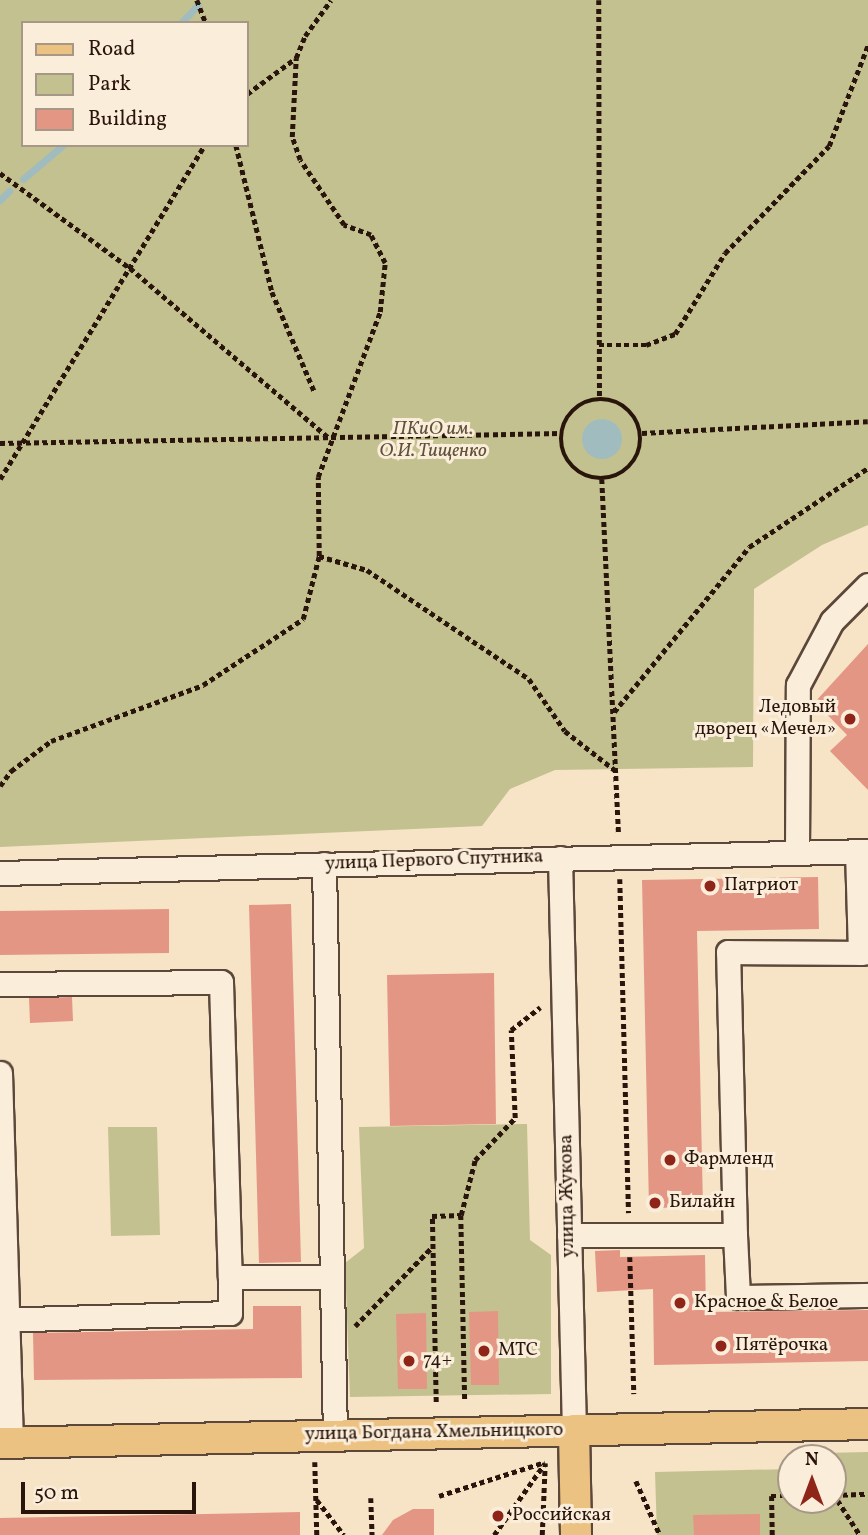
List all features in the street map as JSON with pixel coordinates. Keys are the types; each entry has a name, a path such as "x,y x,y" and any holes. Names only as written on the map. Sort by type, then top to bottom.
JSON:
{"main road":[{"name":"улица Богдана Хмельницкого","path":"5,1443 868,1424"},
{"name":"улица Жукова","path":"573,1430 576,1535"}],"street":[{"path":"797,853 798,685 832,621 868,585"},
{"path":"862,851 864,953 728,952 738,1297 868,1295"},
{"name":"улица Первого Спутника","path":"0,873 862,851"},
{"name":"улица Жукова","path":"560,858 573,1430"},
{"path":"324,864 335,1435"},
{"path":"0,984 221,982 230,1277 230,1313 2,1320"},
{"path":"0,1073 5,1443"},
{"path":"569,1235 735,1235"},
{"path":"230,1277 332,1277"}],"path":[{"path":"197,0 205,21"},
{"path":"0,786 10,771 51,740 203,685 303,619 319,556 318,477 330,439 380,312 385,263 371,236 344,225 300,160 292,137 296,58 305,36 331,0"},
{"path":"599,0 600,399"},
{"path":"599,345 646,345 675,334 725,253 829,146 868,46"},
{"path":"248,93 296,58"},
{"path":"0,479 204,147"},
{"path":"236,147 272,292 316,393"},
{"path":"0,173 130,268 330,439"},
{"path":"600,399 632,412 642,433 636,460 627,470 602,479 576,470 567,460 561,433 574,409 600,399"},
{"path":"642,433 868,421"},
{"path":"0,443 561,433"},
{"path":"614,713 749,547 868,468"},
{"path":"602,479 617,771 634,1394"},
{"path":"319,556 367,570 529,679 565,731 617,771"},
{"path":"465,1401 461,1215 475,1160 515,1118 510,1030 541,1006"},
{"path":"436,1402 432,1216 461,1215"},
{"path":"333,1348 433,1246"},
{"path":"315,1462 317,1535"},
{"path":"439,1496 545,1462"},
{"path":"494,1535 545,1462"},
{"path":"542,1535 545,1462"},
{"path":"636,1481 660,1535"},
{"path":"847,1494 868,1494"},
{"path":"772,1535 771,1496 777,1496"},
{"path":"371,1499 372,1535"},
{"path":"316,1500 344,1535"},
{"path":"846,1514 859,1535"}],"green space":[{"name":"ПКиО им. О.И. Тищенко","path":"0,0 868,0 868,525 822,545 754,589 753,767 555,770 510,789 482,826 0,847"},
{"path":"527,1124 530,1240 551,1255 551,1394 350,1397 345,1263 364,1248 359,1127"},
{"path":"108,1127 157,1127 160,1235 111,1236"},
{"path":"847,1452 868,1452 868,1535 657,1535 655,1472 777,1469 777,1514 847,1514"}],"water":[{"path":"602,419 616,425 622,439 616,453 602,459 588,453 582,439 588,425"}],"building":[{"name":"Ледовый дворец «Мечел»","path":"868,644 868,790 830,751 847,735 815,702"},
{"path":"818,877 819,929 697,931 703,1207 649,1208 642,880"},
{"path":"291,904 301,1262 259,1263 249,905"},
{"path":"169,909 169,953 0,955 0,911"},
{"path":"494,973 496,1124 390,1126 387,975"},
{"path":"72,997 73,1021 30,1023 29,998"},
{"path":"620,1250 620,1257 705,1255 706,1312 868,1310 868,1361 654,1365 653,1289 597,1292 595,1251"},
{"path":"253,1306 301,1306 302,1378 34,1380 33,1333 253,1329"},
{"path":"498,1311 499,1385 471,1385 469,1312"},
{"path":"426,1313 427,1389 398,1389 396,1314"},
{"path":"413,1509 434,1509 434,1535 382,1535 393,1520"},
{"path":"300,1512 300,1535 0,1535 0,1518"},
{"path":"760,1514 760,1535 694,1535 693,1515"}],"waterway":[{"path":"183,21 198,5"},
{"path":"23,179 61,147"},
{"path":"0,200 9,191"}],"place":[{"name":"Ледовый дворец «Мечел»","path":"850,719"},
{"name":"Патриот","path":"710,886"},
{"name":"Фармленд","path":"670,1160"},
{"name":"Билайн","path":"655,1203"},
{"name":"Красное & Белое","path":"680,1303"},
{"name":"Пятёрочка","path":"721,1346"},
{"name":"МТС","path":"484,1351"},
{"name":"74+","path":"409,1361"},
{"name":"Российская","path":"498,1516"}]}
